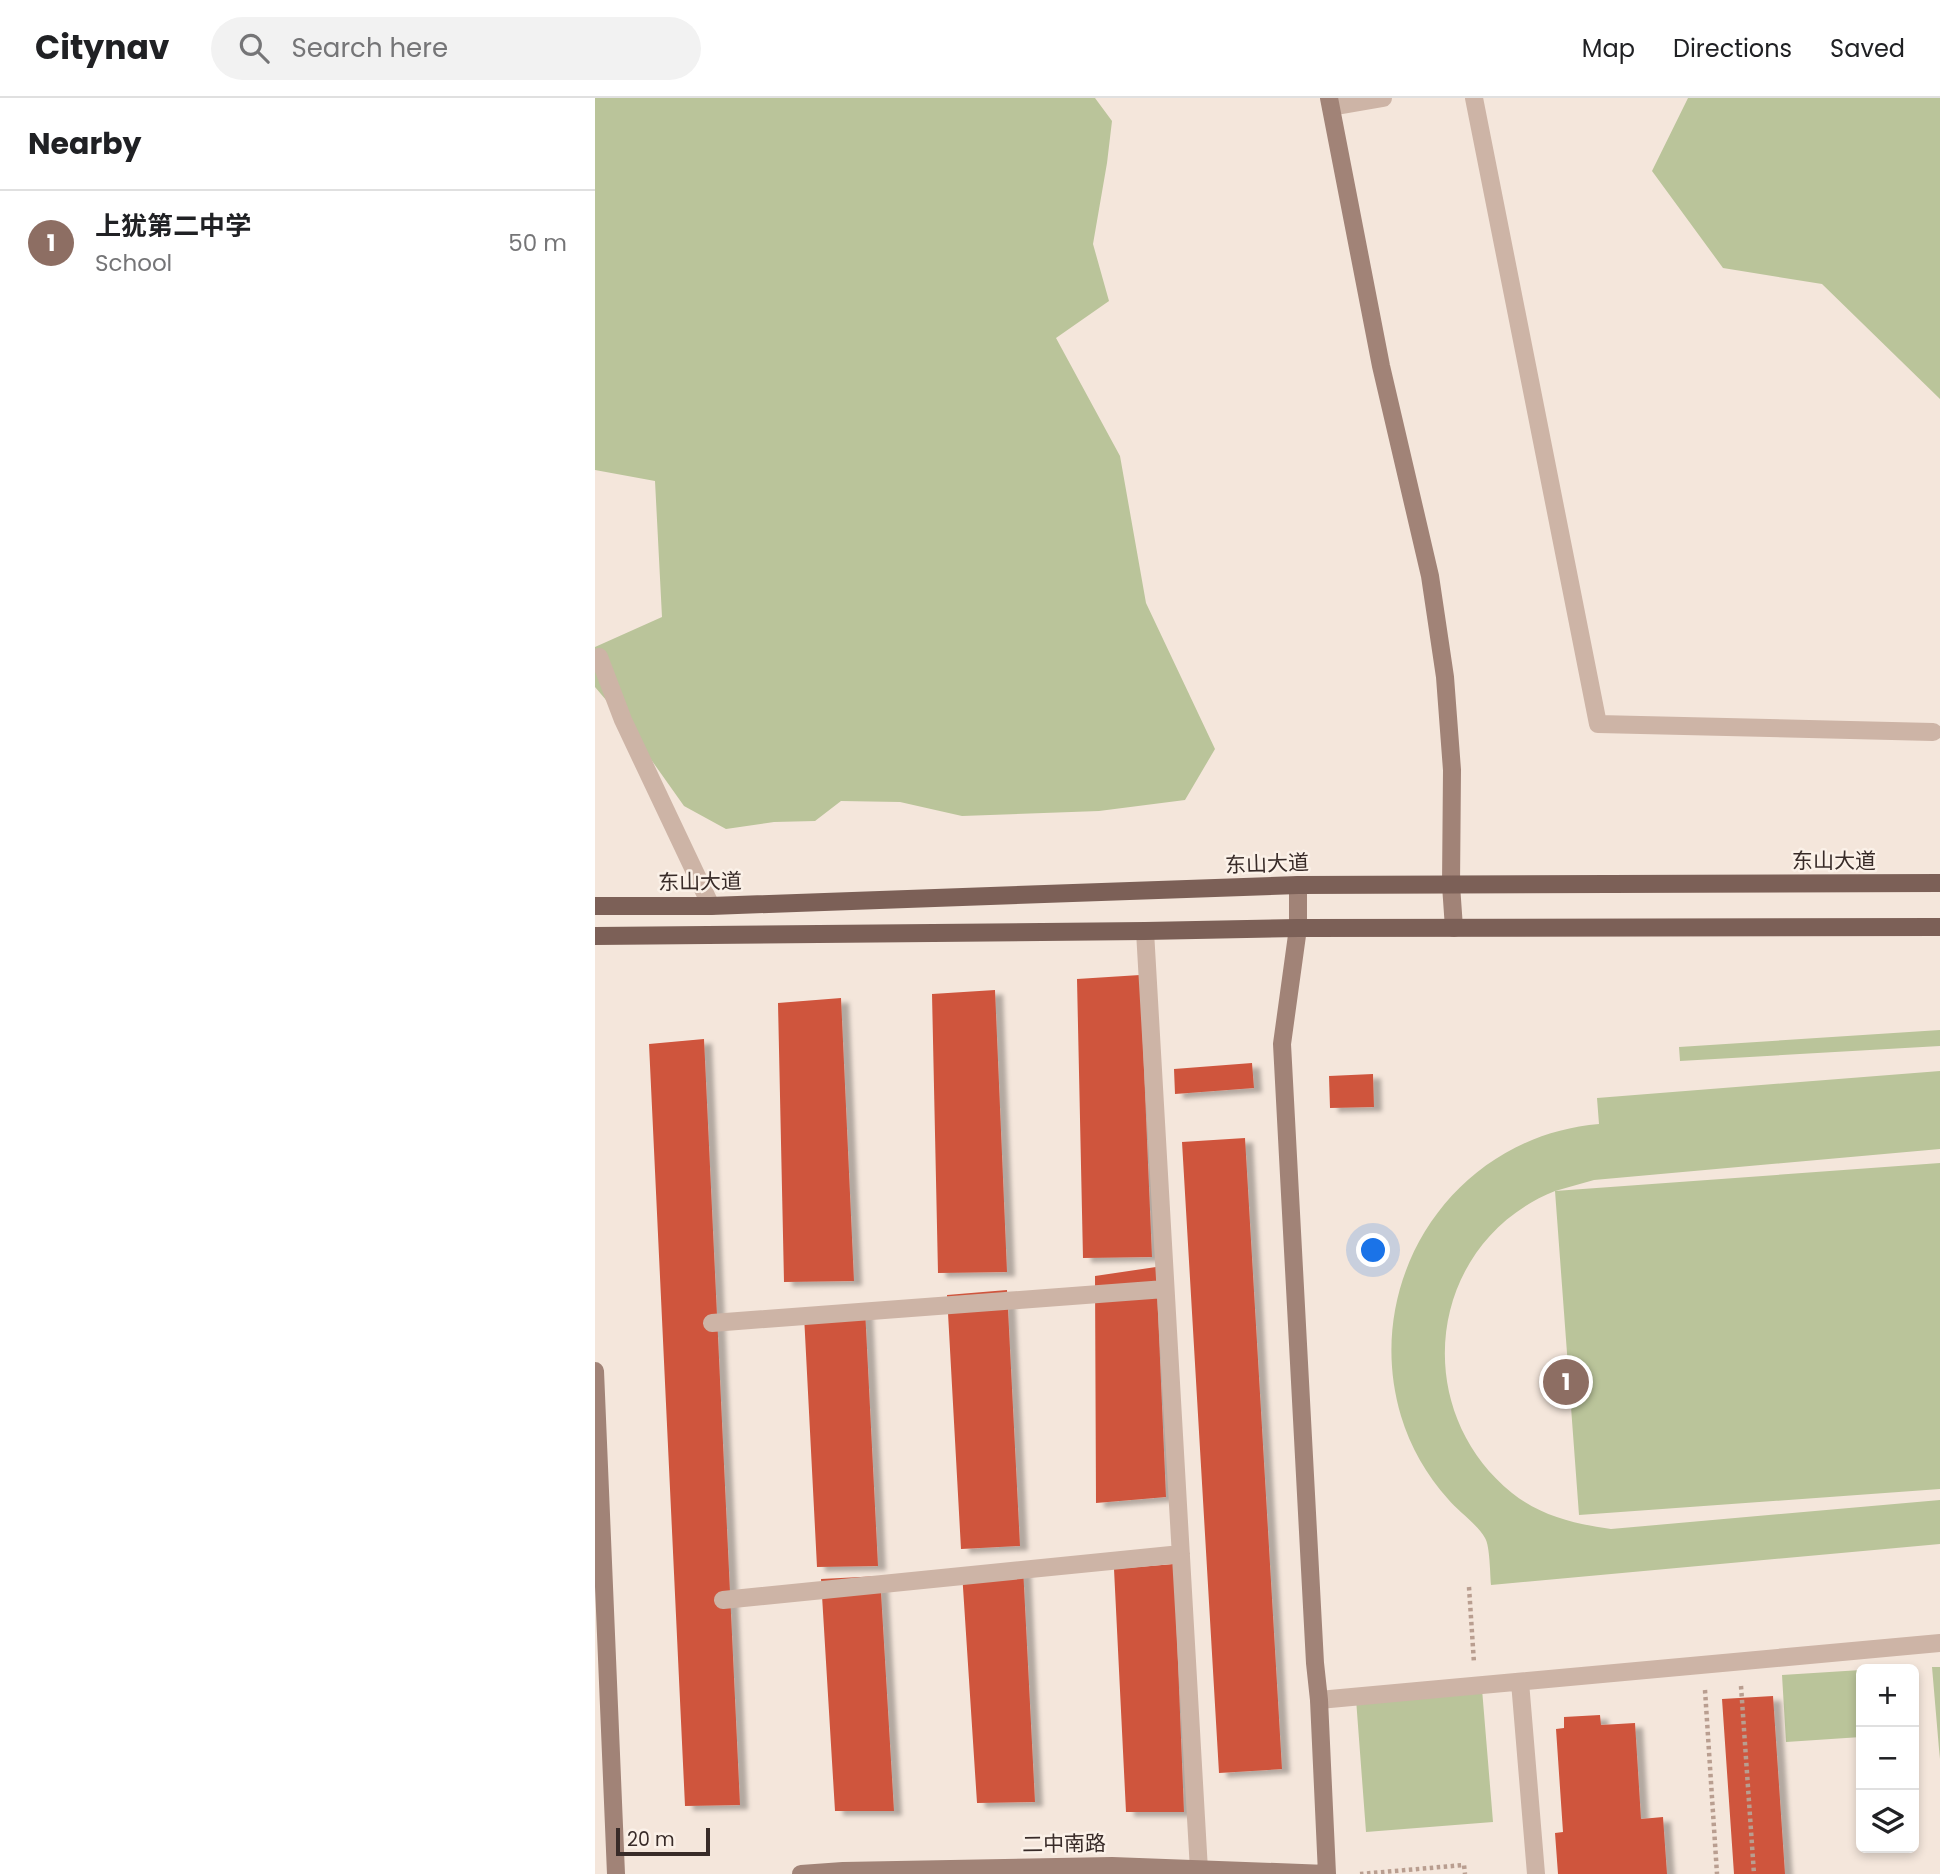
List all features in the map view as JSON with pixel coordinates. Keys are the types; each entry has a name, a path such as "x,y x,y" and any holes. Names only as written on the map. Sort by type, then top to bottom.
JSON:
{"main road":[{"name":"东山大道","path":"595,906 711,906 1298,885 1940,883"},
{"path":"595,936 1298,928 1940,927"}],"street":[{"path":"1383,98 1330,103 1381,366 1431,582 1445,677 1451,757 1451,885 1454,928"},
{"path":"1473,98 1598,724 1933,732"},
{"path":"595,657 599,657 623,720 711,906"},
{"path":"1298,885 1298,928 1282,1044 1327,1874"},
{"path":"1145,931 1199,1870"},
{"path":"712,1323 1165,1289"},
{"path":"595,1371 616,1874"},
{"path":"723,1600 1181,1553"},
{"path":"1319,1700 1940,1643"},
{"path":"1520,1682 1536,1874"},
{"name":"二中南路","path":"801,1874 1112,1866 1327,1874"}],"path":[{"path":"1469,1587 1475,1667"},
{"path":"1741,1682 1754,1874"},
{"path":"1704,1684 1717,1874"},
{"path":"1360,1874 1464,1865 1465,1874"}],"green space":[{"path":"595,98 1095,98 1112,121 1093,244 1109,301 1056,338 1120,456 1146,603 1215,749 1185,800 1099,811 962,816 900,802 841,801 815,821 774,822 726,829 684,806 623,720 595,687 595,647 662,617 655,481 595,470"},
{"path":"1688,98 1940,98 1940,399 1822,284 1723,268 1652,171"},
{"path":"1940,1030 1940,1046 1680,1061 1679,1047"},
{"path":"1940,1071 1940,1149 1594,1180 1555,1191 1512,1215 1480,1248 1458,1287 1447,1329 1446,1374 1457,1417 1478,1458 1512,1493 1535,1508 1559,1518 1611,1529 1940,1500 1940,1544 1491,1585 1485,1538 1433,1481 1409,1438 1401,1416 1392,1364 1394,1314 1408,1266 1431,1223 1462,1185 1502,1155 1547,1134 1599,1124 1597,1098"},
{"path":"1940,1163 1940,1489 1579,1515 1555,1191"},
{"path":"1932,1667 1940,1667 1940,1759 1939,1749"},
{"path":"1856,1670 1856,1737 1786,1742 1782,1675"},
{"path":"1482,1689 1493,1822 1366,1832 1356,1699"}],"building":[{"path":"1140,975 1152,1257 1083,1258 1077,979"},
{"path":"995,990 1007,1272 938,1273 932,994"},
{"path":"841,998 854,1281 784,1282 778,1003"},
{"path":"704,1039 740,1805 685,1806 649,1044"},
{"path":"1252,1063 1254,1088 1175,1094 1174,1069"},
{"path":"1373,1074 1374,1107 1330,1108 1329,1076"},
{"path":"1245,1138 1282,1769 1219,1773 1182,1142"},
{"path":"1156,1267 1166,1497 1096,1503 1095,1276"},
{"path":"1007,1290 1020,1546 961,1549 947,1295"},
{"path":"865,1309 878,1566 817,1567 804,1315"},
{"path":"1174,1564 1184,1812 1126,1812 1114,1569"},
{"path":"1023,1567 1035,1802 977,1803 962,1572"},
{"path":"880,1576 894,1811 835,1811 821,1579"},
{"path":"1773,1696 1785,1874 1734,1874 1722,1699"},
{"path":"1600,1715 1601,1725 1635,1723 1641,1819 1663,1817 1667,1874 1558,1874 1555,1833 1563,1832 1556,1729 1564,1728 1564,1717"}],"place":[{"name":"上犹第二中学","path":"1566,1382"}]}
